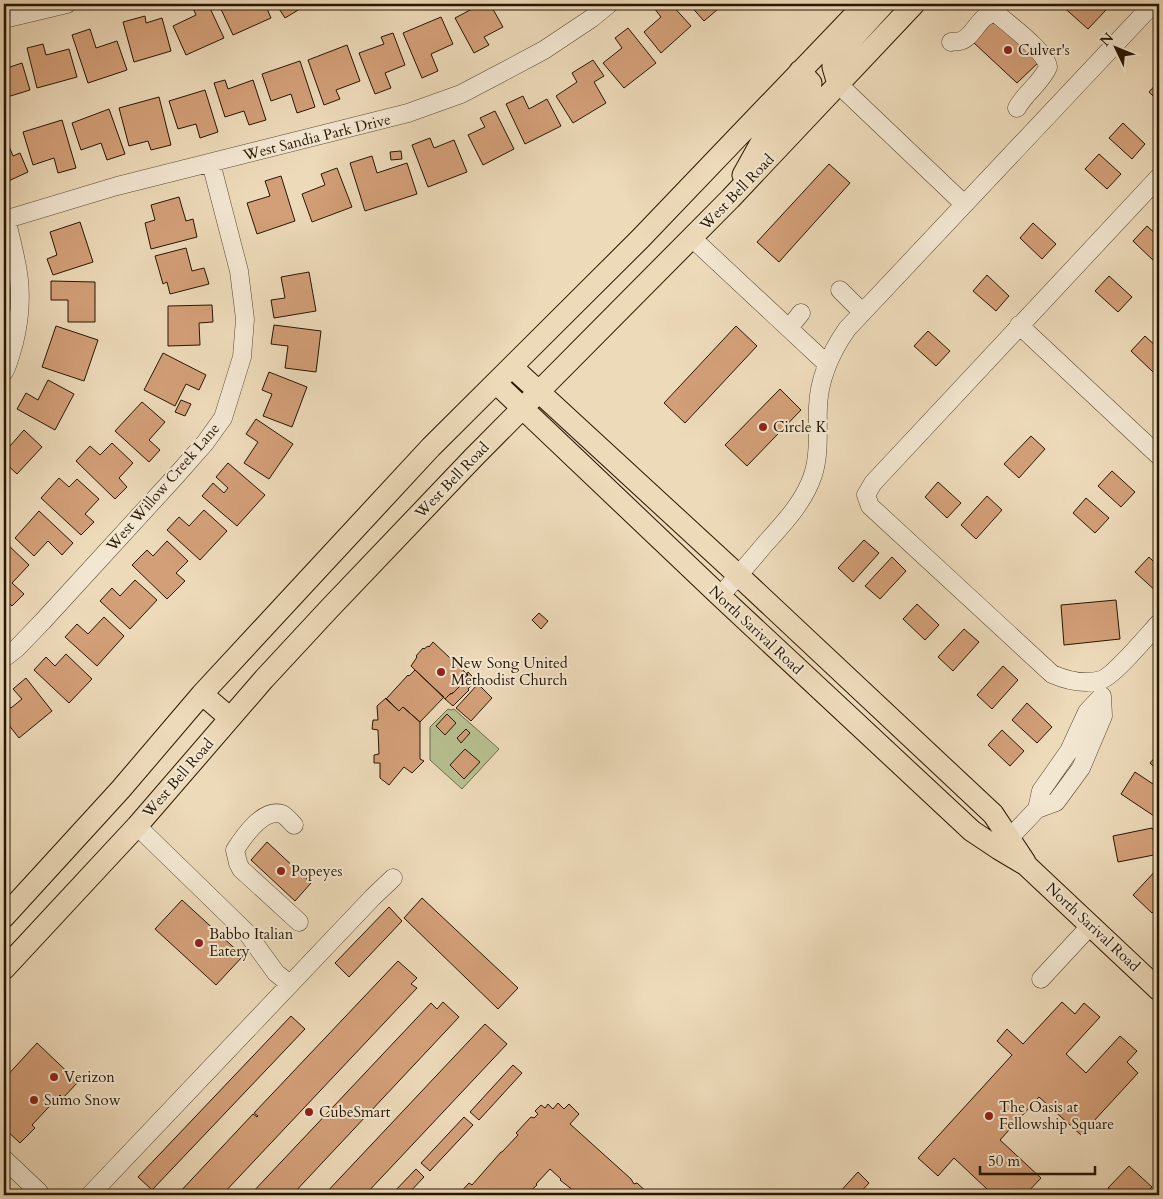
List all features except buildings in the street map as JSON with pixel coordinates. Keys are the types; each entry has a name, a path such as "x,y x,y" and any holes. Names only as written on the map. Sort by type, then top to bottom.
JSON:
{"main road":[{"path":"4,916 121,788 202,694 431,447 640,239 865,4"},
{"path":"838,84 833,60 884,4"},
{"name":"West Bell Road","path":"4,968 137,826 230,718 329,609 522,408 730,199 914,4"},
{"path":"730,199 763,139 810,89 812,83 800,71"},
{"name":"North Sarival Road","path":"512,367 993,814 1004,844"},
{"name":"North Sarival Road","path":"496,383 720,596 972,831 1004,844 1159,990"},
{"path":"202,694 230,718"}],"street":[{"path":"4,19 67,4"},
{"name":"West Sandia Park Drive","path":"5,220 117,186 400,116 461,94 544,50 592,18 609,4"},
{"path":"720,596 796,508 806,492 813,475 817,456 820,386 827,364 839,341 862,312 1153,4"},
{"path":"951,42 963,40 986,16 996,13 1038,50 1046,60 1048,67 1044,75 1022,98 1017,108"},
{"path":"838,84 964,204"},
{"name":"West Willow Creek Lane","path":"4,658 17,648 43,621 176,477 223,418 242,357 245,319 239,271 211,163"},
{"path":"1102,688 1089,682 1077,682 1052,674 870,506 866,495 873,482 1159,177"},
{"path":"4,372 9,364 17,332 21,291 18,264 5,220"},
{"path":"692,238 827,364"},
{"path":"840,290 862,312"},
{"path":"789,328 801,313"},
{"path":"1019,325 1159,456"},
{"path":"1004,844 1037,808 1056,802 1081,768 1103,716 1102,688 1159,624"},
{"path":"294,825 282,814 266,816 242,840 235,850 238,863 242,869 298,922"},
{"path":"137,826 247,933 276,973 290,984"},
{"path":"90,1195 393,878"},
{"path":"1041,979 1091,925"},
{"path":"4,1159 39,1192 39,1195"}],"green space":[{"path":"448,709 454,709 499,749 462,789 430,760 430,727"}],"place":[{"name":"Culver's","path":"1008,50"},
{"name":"Circle K","path":"763,427"},
{"name":"New Song United Methodist Church","path":"441,672"},
{"name":"Popeyes","path":"281,871"},
{"name":"Babbo Italian Eatery","path":"199,943"},
{"name":"Verizon","path":"54,1077"},
{"name":"Sumo Snow","path":"34,1100"},
{"name":"CubeSmart","path":"309,1112"},
{"name":"The Oasis at Fellowship Square","path":"989,1116"}]}
